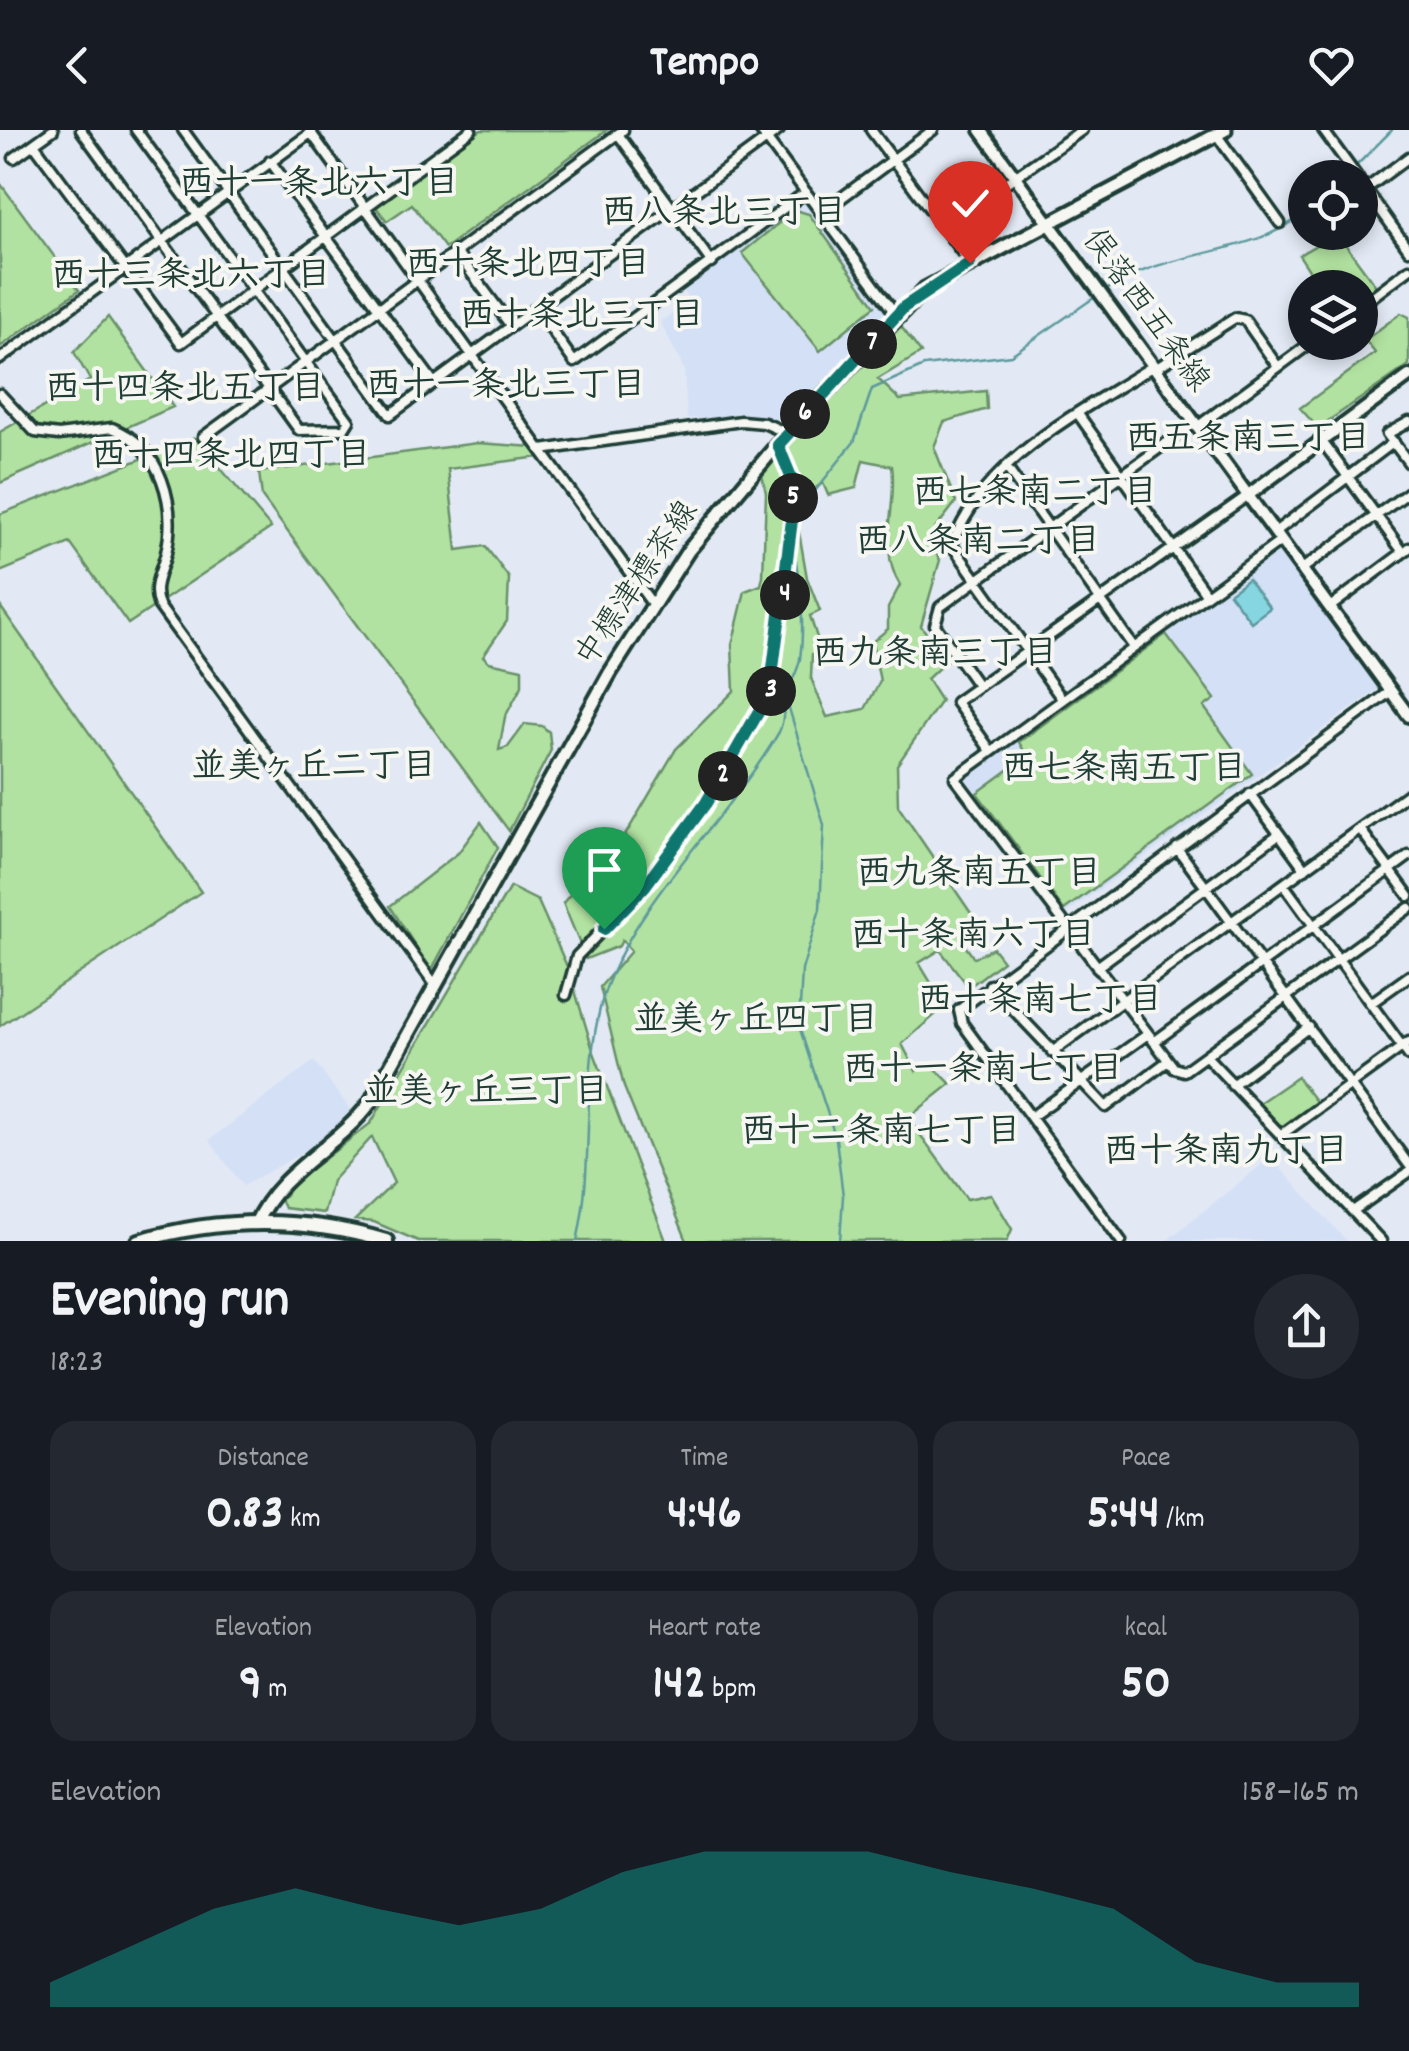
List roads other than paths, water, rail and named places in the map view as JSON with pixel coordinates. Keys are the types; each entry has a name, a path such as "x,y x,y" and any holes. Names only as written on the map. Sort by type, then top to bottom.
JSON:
{"highway":[{"path":"139,1241 192,1228 256,1223 312,1226 386,1241"}],"main road":[{"name":"俣落西五条線","path":"981,130 1409,716"},
{"name":"中標津標茶線","path":"256,1223 277,1187 360,1116 437,987 608,677 653,605 688,550 787,433 924,289 1214,133"},
{"path":"1247,496 1409,376"}],"street":[{"path":"14,158 53,130"},
{"path":"81,130 300,430 344,429 349,421 136,130"},
{"path":"184,130 390,415 779,130"},
{"path":"34,144 181,343 472,130"},
{"path":"760,130 897,316"},
{"path":"871,130 970,263"},
{"path":"820,212 933,130"},
{"path":"943,227 1082,130"},
{"path":"1324,130 1345,160"},
{"path":"0,358 311,131 653,605"},
{"path":"204,437 620,132 712,263"},
{"path":"1214,133 1280,223"},
{"path":"1378,169 1409,157"},
{"path":"270,162 434,383"},
{"path":"536,308 574,362 806,192"},
{"path":"1378,206 1409,250"},
{"path":"455,252 511,326"},
{"path":"1378,292 1409,269"},
{"path":"1062,699 952,545 991,482 1078,414 1235,318 1245,320 1278,367"},
{"path":"978,686 934,619 940,608 1288,360"},
{"path":"0,394 35,432 60,435 112,428 150,456 163,484 170,516 166,554 155,588 158,606 437,987"},
{"path":"1078,414 1119,477 1206,594"},
{"path":"542,450 741,421 764,422 787,433"},
{"path":"1409,422 1388,434 1409,463"},
{"path":"1321,440 1406,550 1330,607"},
{"path":"1394,442 1206,594 955,778 1150,1038 1168,1061 1184,1071 1409,908"},
{"path":"566,994 577,956 645,886 706,803 770,692 796,489 778,445"},
{"path":"1006,467 1133,646"},
{"path":"1302,569 1409,492"},
{"path":"991,750 956,702 1247,496"},
{"path":"1120,1241 959,1018 961,1007 1391,691"},
{"path":"1052,1052 1409,793"},
{"path":"1250,794 1305,869"},
{"path":"1360,828 1409,896"},
{"path":"1097,967 1278,834"},
{"path":"1177,848 1409,1168 1353,1211"},
{"path":"1030,1117 1262,963 1409,856"},
{"path":"1284,885 1406,1044 1409,1056"},
{"path":"1371,1003 1409,976"},
{"path":"990,985 1106,1108 1168,1061"},
{"path":"1232,1085 1309,1028"},
{"path":"1282,1135 1406,1044"},
{"path":"1206,1056 1381,1241"}],"water":[{"path":"1248,579 1270,608 1251,622 1229,593"}],"waterway":[{"path":"1362,160 1392,130"},
{"path":"1105,291 1154,267 1261,238 1288,224"},
{"path":"804,505 854,442 872,389 924,366 1011,355 1098,295"},
{"path":"577,1241 586,1179 592,1052 605,991 620,956 661,890 759,764 781,728 786,695 799,664 802,644 793,538"},
{"path":"786,698 824,825 820,909 802,970 799,1026 836,1139 843,1196 840,1241"}],"district":[{"name":"西十一条北六丁目","path":"319,186"},
{"name":"西八条北三丁目","path":"724,215"},
{"name":"西十条北四丁目","path":"528,267"},
{"name":"西十三条北六丁目","path":"191,278"},
{"name":"西十条北三丁目","path":"582,318"},
{"name":"西十一条北三丁目","path":"506,388"},
{"name":"西十四条北五丁目","path":"185,391"},
{"name":"西五条南三丁目","path":"1248,441"},
{"name":"西十四条北四丁目","path":"231,458"},
{"name":"西七条南二丁目","path":"1035,495"},
{"name":"西八条南二丁目","path":"978,544"},
{"name":"西九条南三丁目","path":"935,656"},
{"name":"並美ヶ丘二丁目","path":"314,769"},
{"name":"西七条南五丁目","path":"1124,771"},
{"name":"西九条南五丁目","path":"979,876"},
{"name":"西十条南六丁目","path":"973,938"},
{"name":"西十条南七丁目","path":"1040,1003"},
{"name":"並美ヶ丘四丁目","path":"756,1022"},
{"name":"西十一条南七丁目","path":"983,1072"},
{"name":"並美ヶ丘三丁目","path":"486,1094"},
{"name":"西十二条南七丁目","path":"881,1134"},
{"name":"西十条南九丁目","path":"1226,1154"}]}
